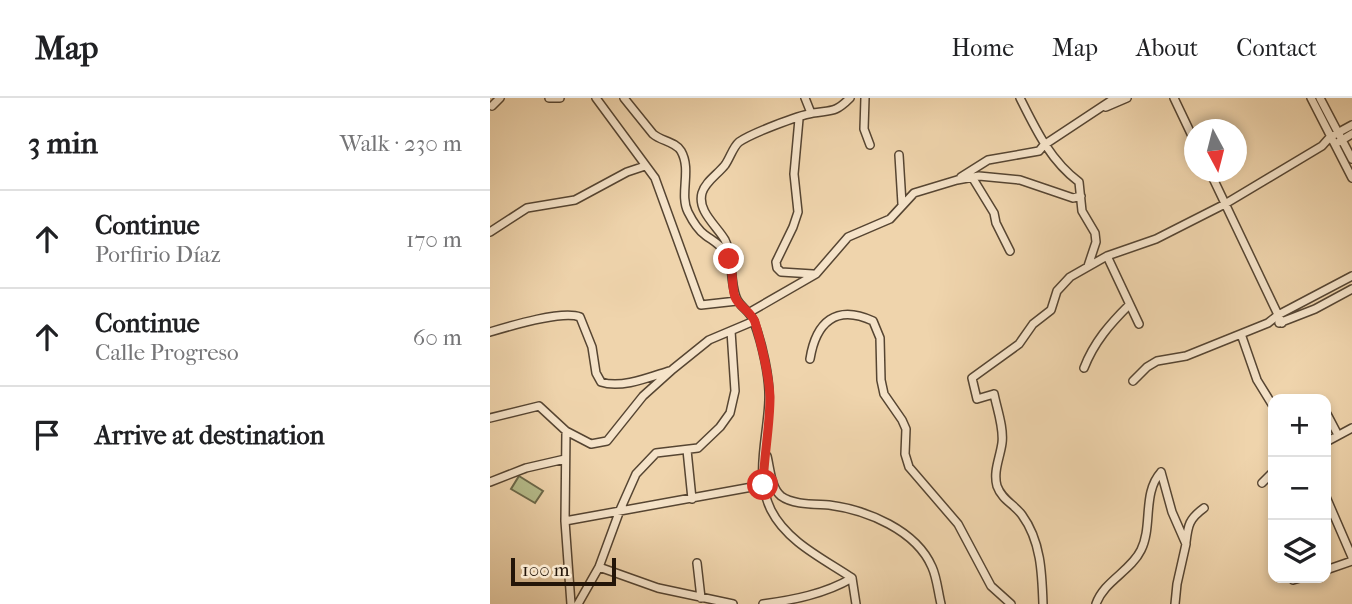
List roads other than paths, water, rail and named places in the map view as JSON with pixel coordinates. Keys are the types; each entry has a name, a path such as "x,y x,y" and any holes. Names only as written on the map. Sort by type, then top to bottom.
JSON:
{"street":[{"path":"492,106 499,98"},
{"path":"549,98 561,98"},
{"path":"596,98 655,178 701,305 737,301"},
{"path":"624,98 658,139 682,152 685,198 689,213 699,229 722,247 729,259"},
{"path":"805,98 811,113"},
{"path":"850,98 833,112 811,113 737,143 725,165 702,193 701,201 705,212 726,242 737,301 750,312 754,321 770,398 763,485 771,510 794,539 852,578 856,604"},
{"path":"865,98 864,128 870,145"},
{"path":"1020,98 1044,145 1079,183 1082,211 1096,233 1096,242 1088,265"},
{"path":"957,180 988,160 1039,151 1115,98"},
{"path":"1099,110 1127,98"},
{"path":"1174,98 1184,119"},
{"path":"1311,98 1336,139 1352,159"},
{"path":"1320,98 1352,178"},
{"path":"799,118 794,174 798,212 776,262 781,272 816,274"},
{"path":"1336,139 1352,125"},
{"path":"1043,604 1040,556 1032,532 1021,512 1004,500 997,486 995,470 1002,442 994,394 977,399 972,378 1019,345 1033,324 1051,310 1057,291 1070,277 1088,265 1156,239 1225,204 1322,146 1352,134"},
{"path":"899,155 902,204"},
{"path":"490,232 527,208 575,200 627,172 645,166"},
{"path":"750,312 816,274 848,237 890,219 914,192 972,177 1020,180 1073,198 1081,196"},
{"path":"972,177 994,213 1010,251"},
{"path":"1215,182 1282,323"},
{"path":"1107,256 1139,324"},
{"path":"1133,381 1157,361 1186,356 1268,323 1278,315 1349,278 1352,290 1282,323 1268,323"},
{"path":"1084,368 1090,352 1103,333 1129,305"},
{"path":"810,359 816,335 835,317 858,314 876,325 880,338 884,394 906,429 905,454 909,467 958,524 991,586 1011,604"},
{"path":"490,332 550,317 575,315 580,317 588,335 596,373 601,383 622,383 673,369"},
{"path":"490,418 539,406 566,431 591,444 607,441 642,396 673,369 709,340 754,321"},
{"path":"578,604 599,567 636,474 656,453 698,448 709,440 730,413 736,391 730,331"},
{"path":"1241,334 1256,380 1268,398"},
{"path":"1331,422 1338,435"},
{"path":"1331,439 1352,428"},
{"path":"566,431 565,522 571,604"},
{"path":"765,445 774,485 779,495 788,499 838,506 871,516 901,532 916,544 933,569 941,604"},
{"path":"687,450 692,499"},
{"path":"490,481 526,468 565,459"},
{"path":"1097,604 1100,594 1140,552 1149,497 1161,471 1172,512 1186,544"},
{"path":"1262,483 1268,477"},
{"path":"565,522 763,485"},
{"path":"1175,604 1188,524 1191,517 1204,508"},
{"path":"1331,509 1352,559 1331,568"},
{"path":"697,563 701,598"},
{"path":"599,567 658,588 733,604"},
{"path":"763,604 818,593 852,578"}]}
